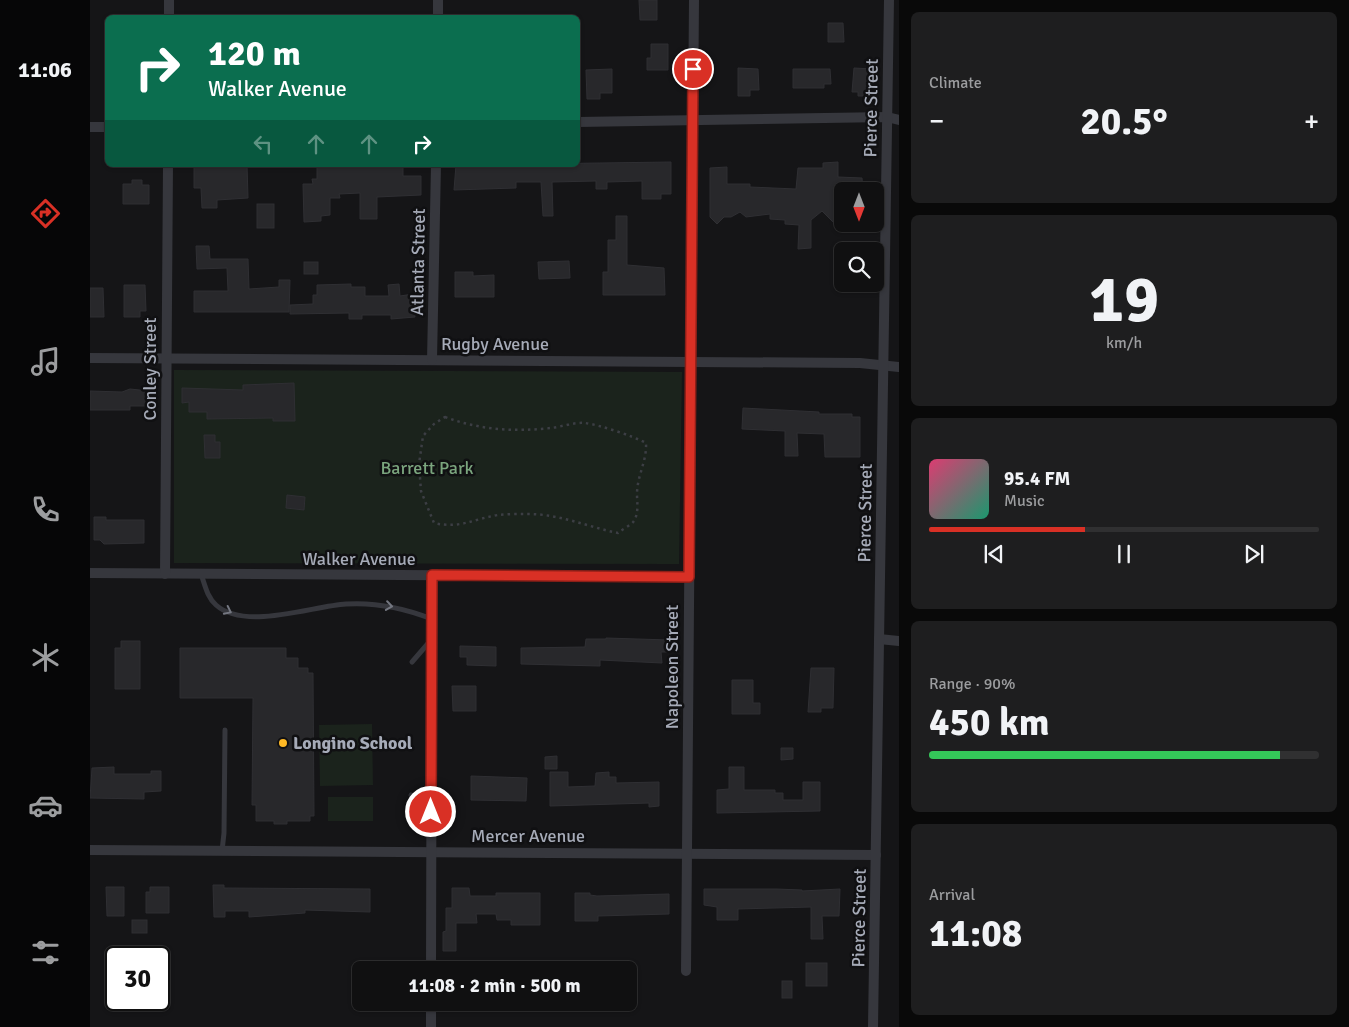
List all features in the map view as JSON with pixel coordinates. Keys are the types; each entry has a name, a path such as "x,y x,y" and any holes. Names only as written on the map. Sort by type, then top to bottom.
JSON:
{"street":[{"path":"169,0 169,15"},
{"path":"438,0 438,15"},
{"name":"Napoleon Street","path":"686,971 694,0"},
{"name":"Pierce Street","path":"874,1027 889,0"},
{"path":"580,122 887,117 899,120"},
{"path":"90,127 105,127"},
{"name":"Conley Street","path":"165,574 168,167"},
{"name":"Atlanta Street","path":"432,360 436,167"},
{"name":"Rugby Avenue","path":"90,358 691,362 899,366"},
{"name":"Walker Avenue","path":"90,573 689,577"},
{"path":"431,961 432,575"},
{"path":"879,639 899,640"},
{"name":"Mercer Avenue","path":"90,850 876,855"},
{"path":"431,1011 431,1027"}],"lane":[{"path":"201,574 206,592 216,605 236,615 266,616 345,604 368,604 394,606 432,619"},
{"path":"412,662 432,639"},
{"path":"222,851 224,833 225,730"},
{"path":"410,796 431,812"}],"path":[{"path":"445,418 480,429 507,431 551,428 584,423 632,436 646,443 646,456 637,492 638,508 633,522 618,533 590,527 564,517 531,514 498,515 449,527 434,523 421,492 419,464 423,436 434,424 445,418"}],"green space":[{"name":"Barrett Park","path":"174,370 682,372 679,564 174,563"},
{"path":"372,724 373,785 320,786 319,725"},
{"path":"328,797 373,797 373,821 328,821"}],"building":[{"path":"639,0 657,0 657,20 640,20"},
{"path":"828,23 843,23 844,42 828,42"},
{"path":"651,44 668,44 668,70 647,70 647,58 651,58"},
{"path":"738,68 758,69 759,90 750,90 750,96 738,96"},
{"path":"854,68 872,69 870,96 858,96 858,92 852,92"},
{"path":"612,69 612,93 600,93 600,99 587,99 586,70"},
{"path":"793,69 830,69 831,84 824,84 824,88 793,88"},
{"path":"671,162 671,194 661,194 661,199 642,199 642,181 607,182 607,189 596,189 596,181 552,182 553,216 543,216 541,182 516,182 516,188 454,190 456,167 580,167 580,163"},
{"path":"838,162 838,177 862,178 862,182 834,182 834,223 822,211 811,220 811,248 798,249 799,225 785,224 785,220 770,219 770,214 746,217 740,212 731,217 724,217 717,224 710,217 710,168 727,167 727,184 750,184 750,187 796,189 798,168 823,168 823,163"},
{"path":"194,167 247,167 248,198 217,200 217,208 202,208 201,188 194,188"},
{"path":"317,167 403,167 403,176 421,176 421,195 377,197 377,219 360,219 360,193 339,194 340,198 330,198 330,215 321,216 321,221 304,222 303,184 313,184 312,179 317,179"},
{"path":"132,180 142,180 142,185 149,185 149,204 123,204 123,184 132,184"},
{"path":"257,204 274,204 274,228 257,228"},
{"path":"616,216 627,216 627,265 664,268 665,295 603,295 603,272 608,272 608,240 616,240"},
{"path":"196,246 209,246 210,259 248,259 249,289 279,287 279,280 290,280 289,312 194,312 194,291 228,291 227,268 197,269"},
{"path":"569,261 570,278 539,279 538,262"},
{"path":"304,262 318,262 318,274 304,274"},
{"path":"455,272 473,272 473,276 494,275 494,297 455,297"},
{"path":"351,284 351,287 365,287 365,296 389,296 388,285 399,284 400,296 413,294 415,317 391,319 391,315 362,315 362,319 349,319 349,313 290,314 290,305 313,304 313,295 317,295 317,285"},
{"path":"124,285 145,285 146,311 140,311 140,317 124,317"},
{"path":"90,288 103,288 104,317 90,317"},
{"path":"294,383 295,421 273,421 273,418 207,419 207,412 189,412 189,402 182,403 182,388 243,390 243,385"},
{"path":"130,389 149,391 149,406 130,406 130,410 90,410 90,391 122,392"},
{"path":"743,408 819,412 819,414 852,414 852,417 860,417 860,457 825,457 824,434 797,433 798,456 785,456 785,431 742,429"},
{"path":"204,435 215,435 215,442 220,442 220,458 205,458"},
{"path":"287,495 305,497 304,510 286,508"},
{"path":"94,517 106,517 106,520 144,520 144,543 104,544 100,540 94,540"},
{"path":"586,639 669,640 669,652 661,652 662,663 600,660 600,666 521,664 521,648 585,647"},
{"path":"121,641 140,641 140,689 115,689 115,648 121,648"},
{"path":"460,646 496,647 496,666 467,665 467,657 460,657"},
{"name":"Longino School","path":"180,648 286,648 286,658 298,658 298,668 308,668 308,673 313,673 314,816 310,816 310,821 287,821 287,824 274,824 274,821 256,821 256,805 252,805 253,698 180,698"},
{"path":"811,668 834,668 833,708 821,708 821,712 808,712"},
{"path":"732,680 753,680 753,703 760,703 760,714 732,714"},
{"path":"452,686 476,686 476,711 453,711"},
{"path":"781,748 793,748 793,759 781,760"},
{"path":"557,756 557,769 545,769 545,757"},
{"path":"114,767 114,774 151,774 151,771 161,771 161,791 144,792 144,799 90,798 92,768"},
{"path":"729,767 744,767 744,790 775,790 775,793 783,793 783,800 803,800 803,782 820,782 820,811 717,813 717,790 729,789"},
{"path":"550,772 568,772 568,787 595,786 596,773 609,772 609,777 616,777 616,783 659,782 659,806 649,807 649,803 550,806"},
{"path":"471,776 527,778 526,801 471,800"},
{"path":"213,885 224,885 224,888 370,889 370,912 305,910 305,913 249,917 249,911 225,911 225,917 214,917"},
{"path":"106,887 124,887 124,916 107,916"},
{"path":"150,887 169,887 169,913 146,913 146,892 150,892"},
{"path":"452,888 469,888 470,896 496,896 496,893 540,893 540,925 511,925 511,920 497,920 496,914 476,914 477,923 456,923 456,951 443,951 443,932 446,931 446,908 452,908"},
{"path":"704,889 802,891 840,889 839,916 822,916 823,939 811,939 811,907 738,909 738,920 717,920 717,907 704,905"},
{"path":"575,893 590,893 590,895 597,896 669,894 669,914 598,916 598,921 575,921"},
{"path":"132,920 147,920 147,933 132,933"},
{"path":"806,963 827,963 827,986 806,986"},
{"path":"782,981 792,981 792,998 782,998"}],"place":[{"name":"Longino School","path":"283,743"}],"route":[{"path":"431,812 432,575 689,577 693,69"}]}
